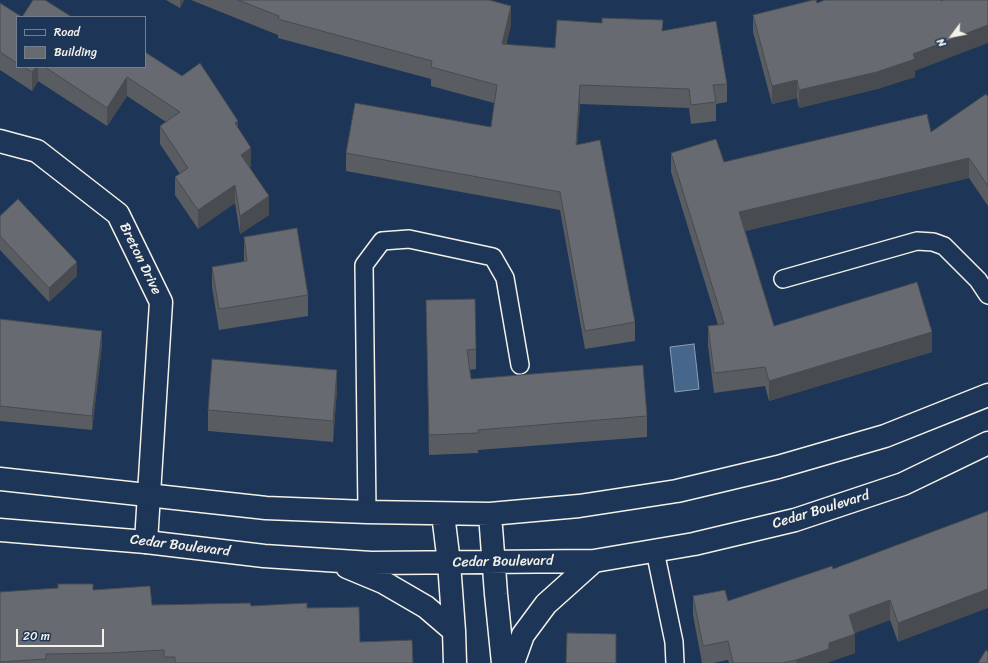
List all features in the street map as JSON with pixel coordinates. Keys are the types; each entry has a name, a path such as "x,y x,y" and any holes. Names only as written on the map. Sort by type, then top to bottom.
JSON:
{"street":[{"name":"Breton Drive","path":"0,141 37,151 118,214 161,302 146,542"},
{"path":"0,479 266,508 368,512 490,514 579,506 676,491 778,467 885,436 988,395"},
{"name":"Cedar Boulevard","path":"0,530 146,542 264,556 371,563 594,561 694,544 795,520 903,484 988,443"},
{"path":"443,514 449,563 455,663"},
{"path":"490,514 503,663"},
{"path":"334,561 383,582 426,607 454,631"},
{"path":"513,663 523,635 546,604 594,561"}],"lane":[{"path":"368,512 364,265 382,241 408,239 493,257 505,278 520,365"},
{"path":"783,279 917,241 933,242 944,246 978,280 988,295"},
{"path":"655,550 674,642 675,663"}],"water":[{"path":"694,344 699,389 675,392 670,347"}],"building":[{"path":"33,0 45,0 70,16 23,16"},
{"path":"238,0 489,0 511,6 502,44 555,48 557,20 602,23 602,18 663,20 662,31 716,21 727,84 713,85 716,102 691,105 689,89 580,85 576,145 600,140 635,322 585,331 560,192 346,153 355,103 491,127 497,85 431,67 432,61 278,19 279,16"},
{"path":"816,0 817,3 825,0 988,0 988,25 913,54 915,59 877,72 799,90 797,80 772,86 753,15"},
{"path":"0,3 20,16 16,16 16,62 0,52"},
{"path":"146,53 182,76 200,63 238,121 235,123 251,148 241,155 269,196 240,216 235,185 198,210 175,177 188,168 160,126 180,112 127,77 107,108 47,68 146,68"},
{"path":"26,68 35,68 32,72"},
{"path":"986,94 988,97 988,186 969,158 739,212 774,326 917,282 932,332 769,381 765,367 714,373 708,326 724,324 671,153 716,139 724,162 927,114 931,132"},
{"path":"18,199 77,262 49,288 0,236 0,216"},
{"path":"297,228 308,295 219,309 212,267 247,261 244,237"},
{"path":"475,299 476,349 467,350 471,379 643,365 647,416 478,430 478,433 429,435 426,300"},
{"path":"0,319 102,331 92,416 0,406"},
{"path":"212,359 337,370 333,421 208,410"},
{"path":"988,511 988,589 898,623 890,600 849,615 855,634 829,643 829,649 782,663 733,663 728,641 703,646 693,596 725,590 728,601 832,566 833,569"},
{"path":"58,584 93,584 93,590 150,586 152,605 250,603 251,606 307,603 307,608 359,607 360,642 412,640 413,663 175,663 175,657 164,657 164,650 46,654 46,659 0,662 0,592 58,588"},
{"path":"567,633 616,634 616,663 566,663"},
{"path":"986,650 988,652 988,663 978,663"}]}
